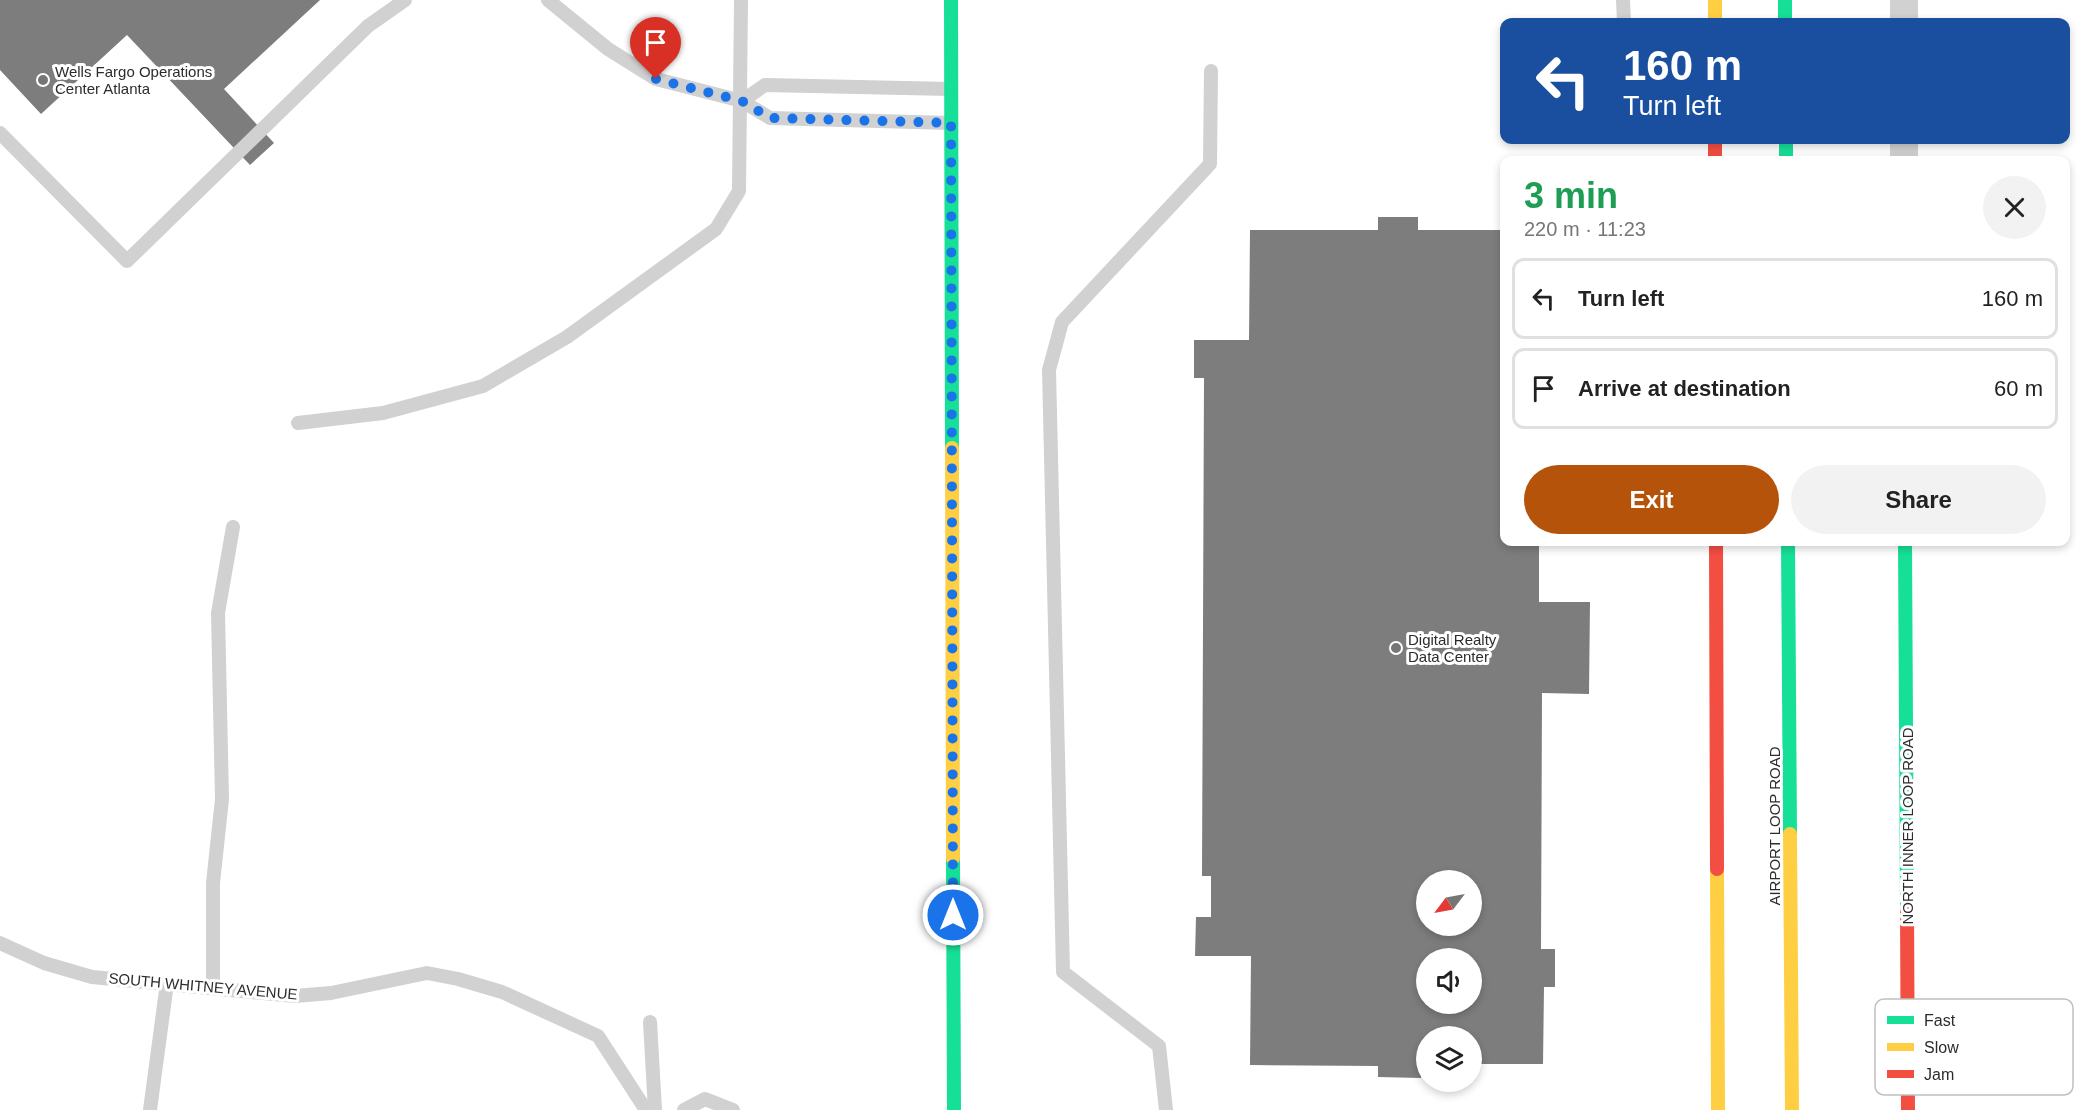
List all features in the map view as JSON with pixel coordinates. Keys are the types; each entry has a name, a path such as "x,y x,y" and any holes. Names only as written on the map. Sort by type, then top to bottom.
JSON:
{"street":[{"path":"951,0 954,1110"},
{"path":"1715,0 1715,18"},
{"path":"1785,0 1785,18"},
{"path":"1904,0 1904,18"},
{"path":"1716,546 1718,1110"},
{"name":"AIRPORT LOOP ROAD","path":"1788,546 1792,1110"},
{"name":"NORTH INNER LOOP ROAD","path":"1905,546 1907,999"},
{"name":"NORTH INNER LOOP ROAD","path":"1908,1095 1908,1110"}],"lane":[{"path":"0,133 127,261 368,26 405,0"},
{"path":"548,0 608,50 656,79 742,101 770,118 951,123"},
{"path":"569,17 571,0"},
{"path":"297,423 383,413 483,386 567,337 716,229 739,191 742,101 741,0"},
{"path":"1623,0 1624,18"},
{"path":"1166,1110 1159,1046 1063,972 1049,370 1062,322 1210,164 1211,71"},
{"path":"742,101 765,85 950,89"},
{"path":"213,988 213,883 222,799 218,613 233,527"},
{"name":"SOUTH WHITNEY AVENUE","path":"0,943 44,963 92,976 295,996 331,993 427,973 458,979 502,992 598,1036 646,1110"},
{"path":"150,1110 167,984"},
{"path":"650,1022 655,1110"},
{"path":"684,1110 705,1100 733,1110"}],"building":[{"name":"Wells Fargo Operations Center Atlanta","path":"0,0 320,0 224,89 274,143 250,165 127,35 41,114 0,70"},
{"name":"Digital Realty Data Center","path":"1378,217 1418,217 1418,230 1500,230 1500,546 1539,546 1539,602 1590,602 1589,694 1542,693 1541,949 1555,949 1555,987 1544,987 1543,1064 1482,1064 1482,1026 1416,1026 1416,1078 1378,1077 1378,1066 1250,1065 1251,956 1195,956 1196,917 1211,917 1211,876 1202,876 1204,378 1194,378 1194,340 1249,340 1250,230 1378,230"}],"traffic: fast":[{"path":"951,0 952,448"},
{"path":"1785,0 1785,18"},
{"path":"1786,144 1786,156"},
{"path":"1788,546 1790,834"},
{"path":"1905,546 1907,908"},
{"path":"953,858 954,1110"}],"traffic: slow":[{"path":"1715,0 1715,18"},
{"path":"952,448 953,858"},
{"path":"1790,834 1792,1110"},
{"path":"1717,869 1718,1110"}],"traffic: jam":[{"path":"1715,144 1715,156"},
{"path":"1716,546 1717,869"},
{"path":"1907,908 1907,999"},
{"path":"1908,1095 1908,1110"}],"place":[{"name":"Wells Fargo Operations Center Atlanta","path":"43,80"},
{"name":"Digital Realty Data Center","path":"1396,648"}],"route":[{"path":"656,79 742,101 770,118 951,123 953,915"}]}
